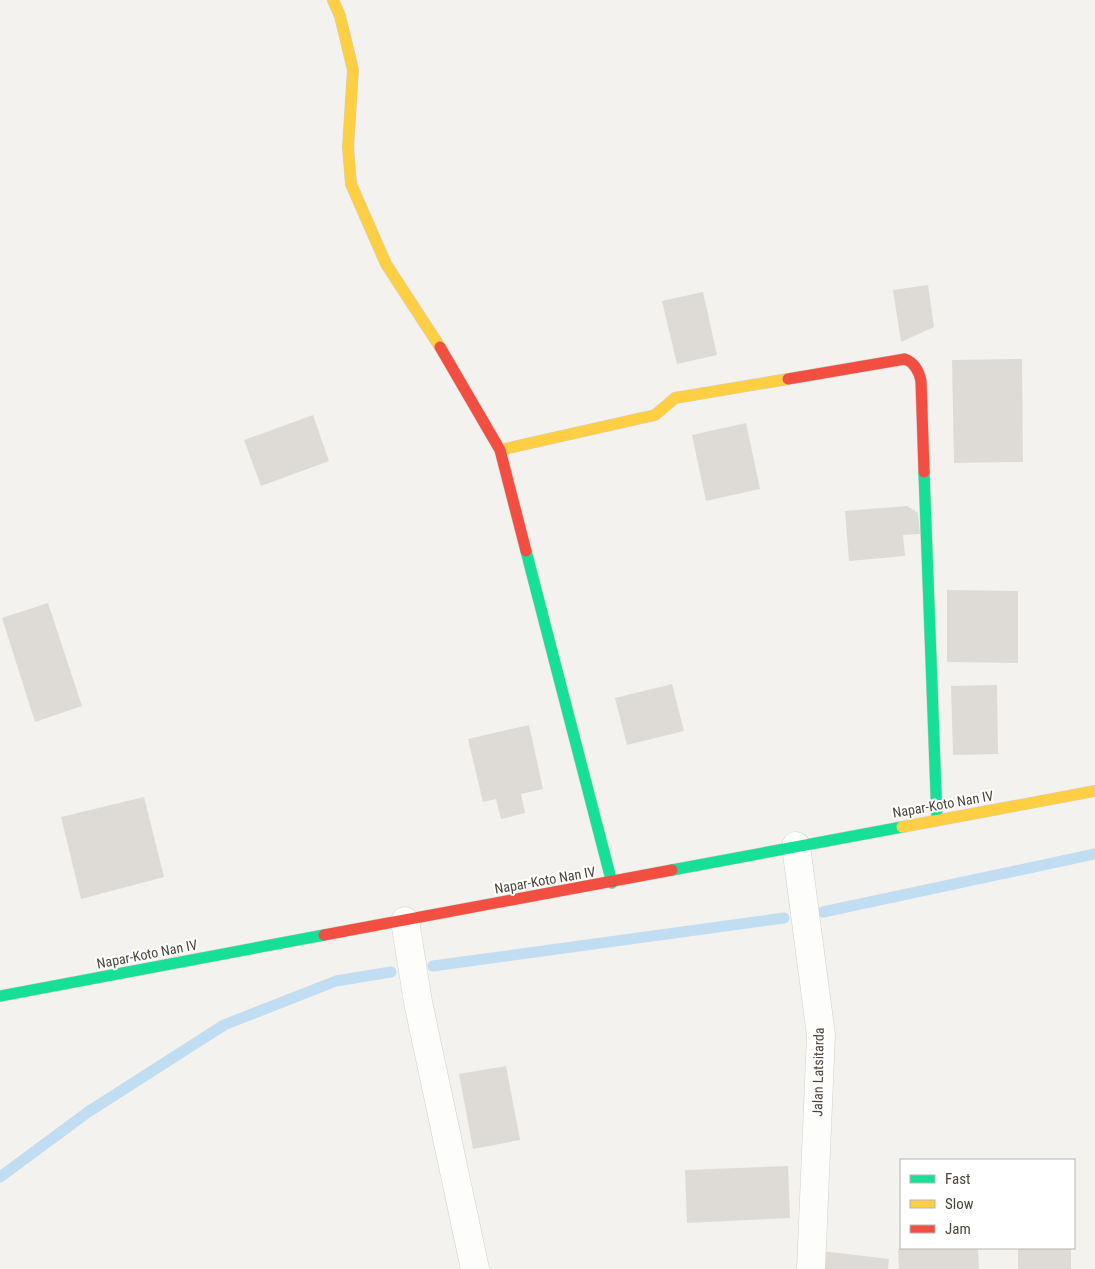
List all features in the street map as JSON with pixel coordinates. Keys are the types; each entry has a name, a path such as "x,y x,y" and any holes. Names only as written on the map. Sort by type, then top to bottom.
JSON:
{"street":[{"path":"333,0 340,16 353,70 349,164 351,184 386,264 425,322 500,450 612,883"},
{"path":"500,450 655,415 675,398 905,359 910,360 918,369 921,381 937,820"},
{"name":"Napar-Koto Nan IV","path":"0,996 612,883 796,846 1095,791"},
{"name":"Jalan Latsitarda","path":"796,846 821,1035 812,1269"},
{"path":"405,921 418,1002 476,1269"}],"building":[{"path":"928,285 934,327 901,342 893,290"},
{"path":"703,292 717,355 677,364 662,301"},
{"path":"1022,359 1023,462 954,463 952,360"},
{"path":"313,415 329,461 261,486 244,440"},
{"path":"746,423 760,489 706,501 692,435"},
{"path":"907,506 918,513 920,534 903,535 905,556 849,561 845,511"},
{"path":"947,590 1018,591 1018,663 947,662"},
{"path":"48,603 82,706 35,722 2,618"},
{"path":"672,684 684,731 627,745 615,698"},
{"path":"997,685 998,754 953,755 951,686"},
{"path":"529,725 543,789 521,794 525,813 501,819 496,799 483,802 468,739"},
{"path":"144,797 164,877 81,899 61,817"},
{"path":"506,1066 520,1140 473,1149 459,1074"},
{"path":"788,1166 790,1218 687,1223 685,1170"},
{"path":"898,1249 978,1249 979,1269 899,1269"},
{"path":"1018,1249 1071,1249 1071,1269 1018,1269"},
{"path":"822,1251 889,1259 888,1269 820,1269"}],"waterway":[{"path":"823,912 1095,854"},
{"path":"433,966 784,918"},
{"path":"0,1177 88,1112 224,1025 336,981 391,972"}],"traffic: fast":[{"path":"924,472 937,820"},
{"path":"526,551 612,883"},
{"path":"672,870 902,827"},
{"path":"0,996 324,935"}],"traffic: slow":[{"path":"333,0 340,16 353,70 348,147 351,184 386,264 440,347"},
{"path":"500,450 655,415 675,398 788,379"},
{"path":"902,827 1095,791"}],"traffic: jam":[{"path":"440,347 500,450 526,551"},
{"path":"788,379 905,359 911,363 916,368 921,381 924,472"},
{"path":"324,935 672,870"}]}
